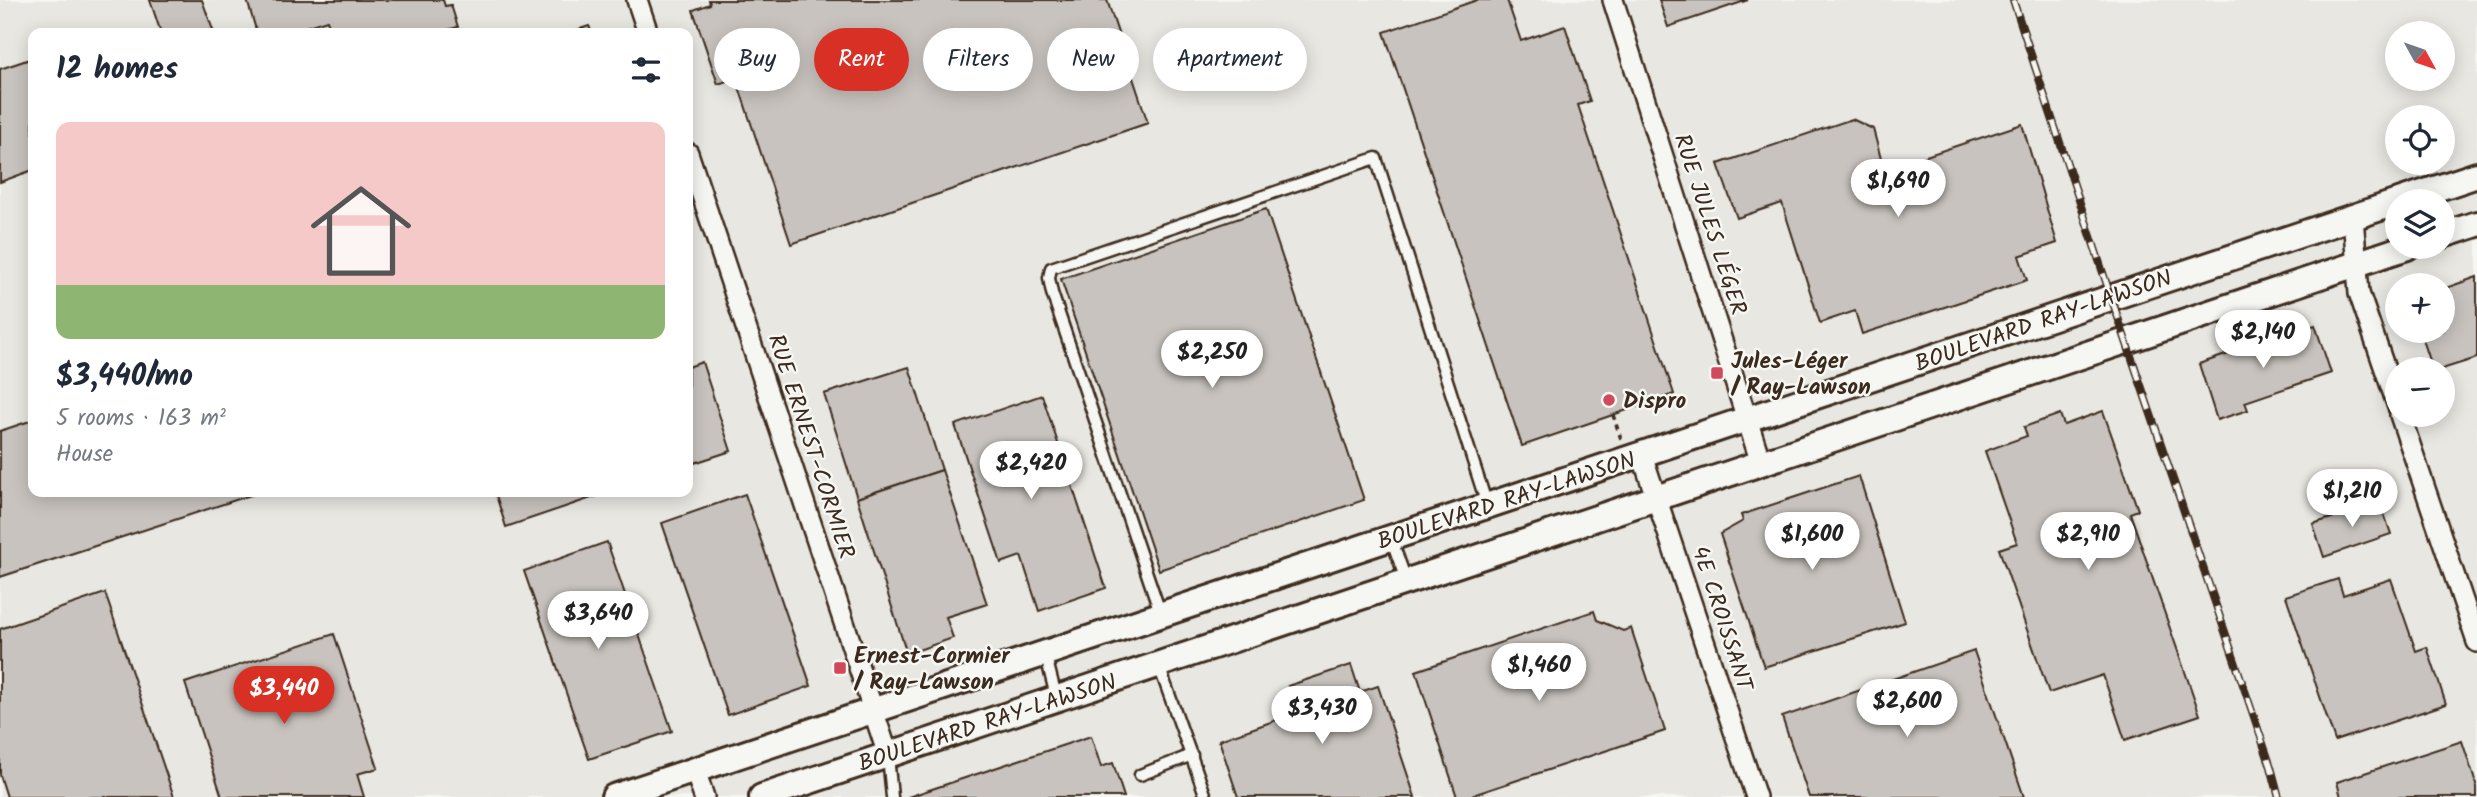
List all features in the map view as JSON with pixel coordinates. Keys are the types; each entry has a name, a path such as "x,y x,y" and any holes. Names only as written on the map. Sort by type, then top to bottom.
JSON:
{"street":[{"path":"637,0 646,28"},
{"name":"RUE JULES LÉGER","path":"1613,0 1761,463"},
{"name":"RUE ERNEST-CORMIER","path":"693,168 888,755"},
{"name":"BOULEVARD RAY-LAWSON","path":"2436,189 2477,175"},
{"name":"BOULEVARD RAY-LAWSON","path":"614,797 2385,206"},
{"path":"2353,216 2359,293 2385,369"},
{"path":"2455,231 2477,224"},
{"name":"BOULEVARD RAY-LAWSON","path":"762,797 2385,254"},
{"path":"2404,427 2477,642"},
{"name":"4E CROISSANT","path":"1642,455 1666,520 1756,797"},
{"path":"695,770 704,797"}],"lane":[{"path":"1161,613 1052,293 1049,278 1051,268 1376,158 1488,506"},
{"path":"1391,537 1406,582"},
{"path":"1044,653 1057,699"},
{"path":"1159,666 1192,755 1203,796"},
{"path":"888,755 892,797"},
{"path":"1140,775 1192,755"}],"shaded area":[{"path":"0,0 2477,0 2477,797 0,797"}],"building":[{"path":"150,0 202,0 212,28 159,28"},
{"path":"247,0 443,0 445,6 451,5 458,27 330,28 327,20 302,28 255,28"},
{"path":"709,0 1107,0 1116,28 1047,28 1047,91 1137,91 1148,123 791,244 740,91 800,91 800,28 714,28 714,72 693,10 710,4"},
{"path":"1477,0 1507,0 1521,41 1565,26 1590,101 1578,105 1674,394 1522,446 1384,32"},
{"path":"1659,0 1748,0 1668,27"},
{"path":"28,60 28,172 0,182 0,69"},
{"path":"1852,119 1873,129 1884,170 2022,124 2057,243 2019,256 2027,280 1862,334 1855,311 1820,323 1782,203 1737,218 1718,164"},
{"path":"1266,209 1364,500 1159,570 1061,279"},
{"path":"2477,277 2477,358 2455,365 2455,357 2429,357 2424,343 2455,343 2455,285"},
{"path":"2315,325 2331,373 2245,402 2248,410 2217,420 2199,364"},
{"path":"702,362 731,451 693,463 693,365"},
{"path":"909,367 942,470 857,498 824,394"},
{"path":"1042,395 1106,588 1039,611 1021,556 1001,563 955,425"},
{"path":"2103,411 2138,510 2130,513 2200,715 2125,740 2103,675 2049,693 1999,549 2017,543 1985,451 2027,436 2024,427 2060,414 2064,425"},
{"path":"28,422 28,497 245,497 0,577 0,431"},
{"path":"942,470 987,604 946,617 953,638 907,654 857,498"},
{"path":"1859,476 1905,622 1764,667 1720,534 1743,521 1741,515"},
{"path":"745,494 811,686 728,715 662,523"},
{"path":"497,497 594,497 506,527"},
{"path":"2380,502 2391,534 2324,557 2313,524"},
{"path":"607,542 672,731 589,759 524,571"},
{"path":"2338,579 2343,595 2391,579 2416,651 2427,647 2446,704 2335,741 2286,596"},
{"path":"105,593 174,797 7,797 0,775 0,629"},
{"path":"1594,611 1597,620 1623,631 1631,628 1665,731 1467,797 1457,797 1416,671"},
{"path":"334,634 378,768 357,774 364,797 222,797 185,683"},
{"path":"1974,651 2024,797 1809,797 1782,717"},
{"path":"1351,665 1360,692 1378,686 1415,797 1238,797 1219,740 1297,713 1288,686"},
{"path":"1091,736 1101,767 1113,763 1124,797 908,797"},
{"path":"2462,741 2477,787 2477,797 2341,797 2337,782"}],"railway":[{"path":"2013,0 2279,797"}],"place":[{"name":"Jules-Léger / Ray-Lawson","path":"1717,373"},
{"name":"Dispro","path":"1609,400"},
{"name":"Ernest-Cormier / Ray-Lawson","path":"840,668"}]}
